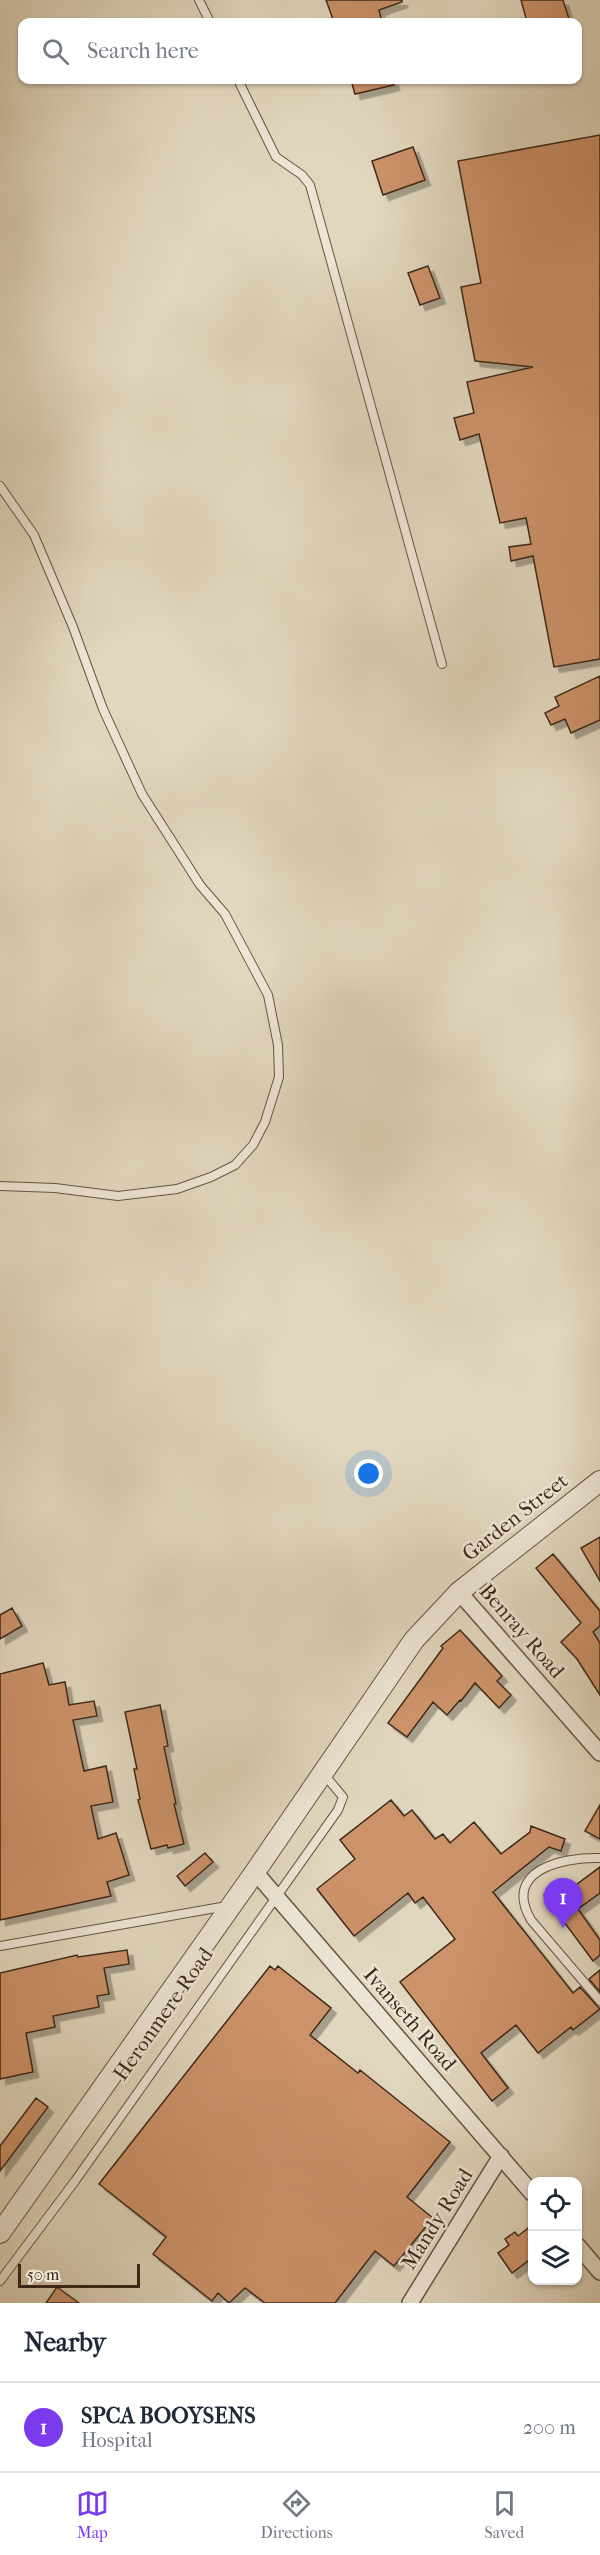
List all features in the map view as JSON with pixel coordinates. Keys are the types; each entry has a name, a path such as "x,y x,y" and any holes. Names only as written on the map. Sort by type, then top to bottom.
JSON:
{"street":[{"name":"Garden Street","path":"459,1592 600,1480"},
{"name":"Benray Road","path":"459,1592 600,1753"},
{"name":"Heronmere Road","path":"0,2233 255,1872 414,1640 459,1592"},
{"name":"Ivanseth Road","path":"255,1872 528,2188"},
{"name":"Mandy Road","path":"410,2303 501,2156"},
{"path":"582,2251 600,2272"}],"lane":[{"path":"199,0 208,18"},
{"path":"240,84 276,157 302,175 309,185 442,664"},
{"path":"0,486 34,535 73,627 102,709 142,794 200,885 225,914 268,995 278,1045 279,1077 264,1122 253,1146 235,1165 211,1177 177,1189 118,1196 55,1188 0,1186"},
{"name":"Heronmere Road","path":"0,2281 75,2181 228,1962 277,1898 341,1803 343,1797 323,1773"},
{"path":"600,1858 558,1862 540,1869 530,1878 524,1900 525,1909 531,1920 600,2001"},
{"path":"0,1946 231,1905"}],"building":[{"path":"326,0 402,0 402,2 379,10 381,18 333,18"},
{"path":"521,0 563,0 569,18 526,18"},
{"path":"352,84 394,84 394,85 355,94"},
{"path":"600,135 600,659 554,667 533,556 511,561 509,547 531,544 526,518 500,523 479,434 460,440 454,418 474,413 467,382 533,367 475,361 461,287 481,283 458,161"},
{"path":"413,147 425,180 383,195 372,161"},
{"path":"428,266 440,298 420,305 408,273"},
{"path":"600,676 600,720 571,733 565,719 551,725 545,713 559,706 555,697"},
{"path":"600,1537 600,1581 581,1548"},
{"path":"553,1554 600,1611 600,1626 593,1632 600,1643 600,1695 577,1659 561,1642 581,1623 536,1568"},
{"path":"12,1608 22,1626 0,1639 0,1615"},
{"path":"460,1630 502,1676 497,1681 511,1695 499,1708 475,1683 447,1715 433,1702 407,1737 388,1723 443,1648 441,1646"},
{"path":"43,1663 49,1685 65,1682 69,1705 94,1701 97,1716 73,1720 84,1771 106,1766 113,1802 91,1806 98,1839 116,1833 129,1875 107,1882 111,1896 0,1920 0,1674"},
{"path":"160,1705 168,1746 164,1747 184,1844 151,1849 138,1800 140,1799 134,1769 137,1769 125,1712"},
{"path":"391,1800 404,1816 412,1810 435,1839 443,1834 450,1843 474,1822 501,1854 530,1832 531,1826 565,1839 561,1851 549,1847 493,1892 573,1993 580,1987 600,2009 573,2030 571,2027 538,2053 516,2025 481,2053 508,2088 492,2101 400,1982 455,1939 423,1897 415,1903 408,1893 354,1936 317,1889 355,1859 340,1840"},
{"path":"600,1805 600,1839 585,1831"},
{"path":"205,1853 213,1862 185,1886 177,1876"},
{"path":"600,1867 600,1893 578,1909 600,1940 600,1955 593,1961 544,1895 559,1884 565,1893"},
{"path":"127,1950 129,1964 104,1968 109,1994 97,1996 99,2007 53,2016 55,2027 26,2033 33,2072 0,2079 0,1973 77,1955 78,1957"},
{"path":"270,1966 275,1970 278,1966 331,2008 310,2035 358,2073 360,2070 450,2142 407,2197 433,2218 394,2266 375,2251 335,2303 265,2303 245,2288 229,2303 218,2293 212,2301 153,2254 166,2237 99,2184"},
{"path":"600,1970 600,1992 589,1979"},
{"path":"36,2098 48,2107 0,2171 0,2146"},
{"path":"528,2228 528,2261 512,2273 498,2253 509,2245 505,2239 515,2232 518,2236"},
{"path":"57,2287 79,2303 46,2303"}],"place":[{"name":"SPCA BOOYSENS","path":"563,1928"}]}
